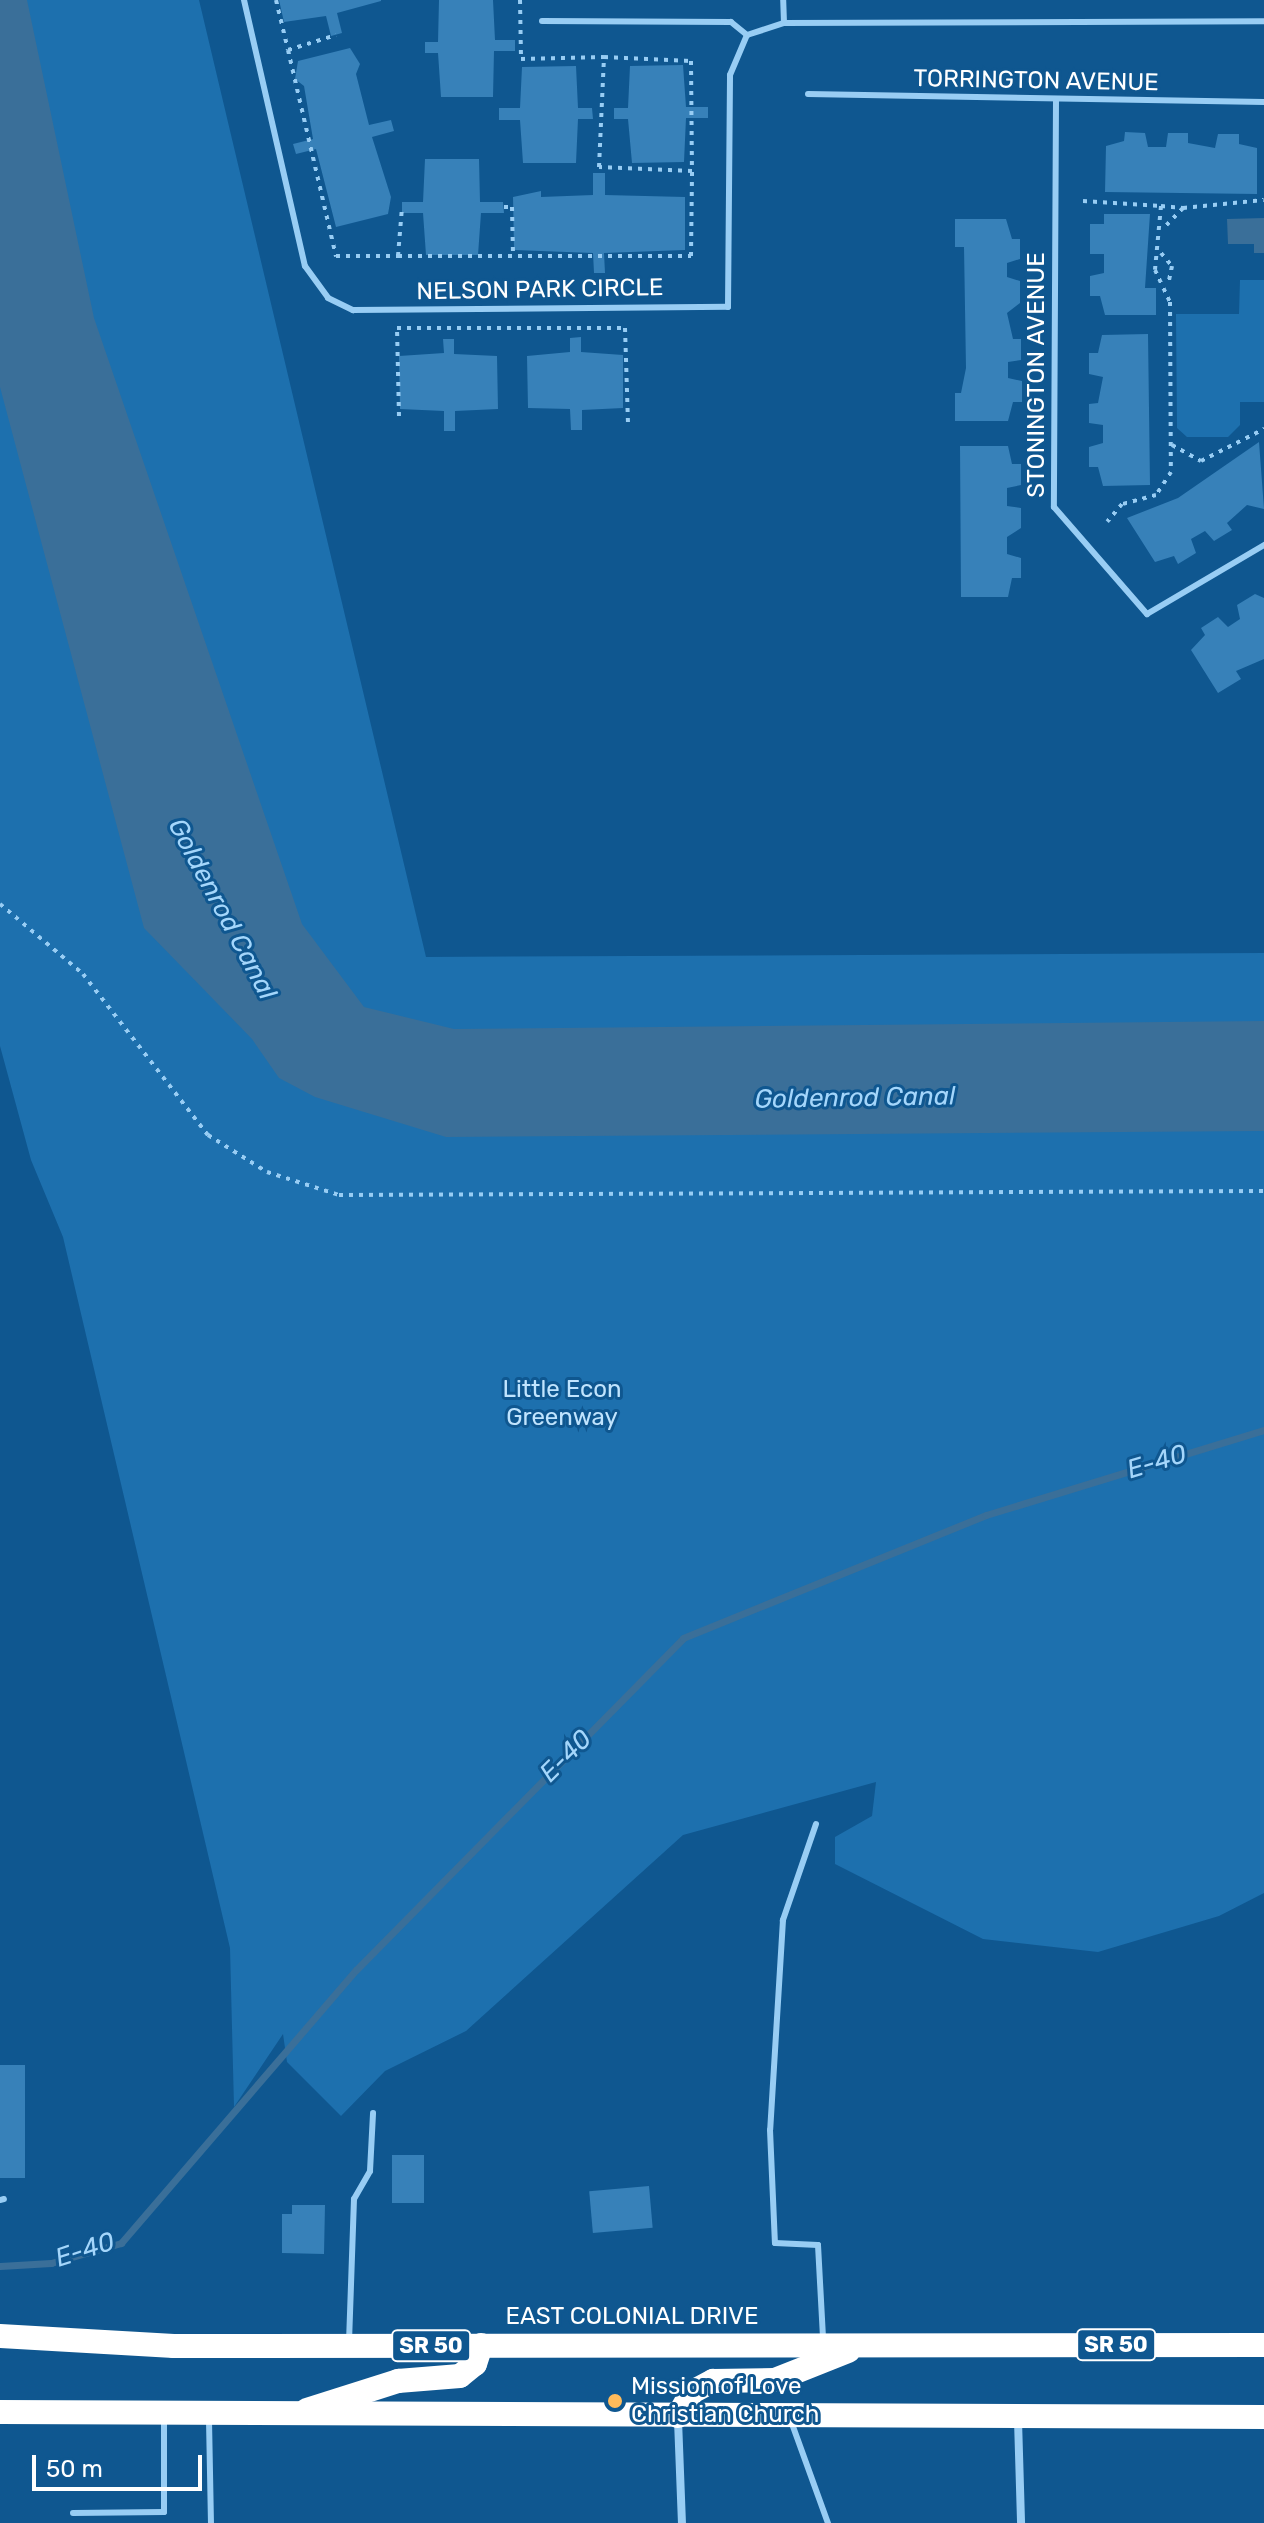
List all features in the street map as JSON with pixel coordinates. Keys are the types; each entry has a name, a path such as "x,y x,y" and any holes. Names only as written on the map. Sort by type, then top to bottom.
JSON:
{"highway":[{"name":"EAST COLONIAL DRIVE","path":"0,2336 349,2346 1264,2345"},
{"path":"286,2417 398,2381 460,2376 475,2364 481,2345"},
{"path":"678,2416 692,2392 713,2381 775,2380 862,2345"},
{"path":"0,2412 209,2417 1264,2417"}],"street":[{"path":"678,2416 682,2523"},
{"path":"1018,2416 1021,2523"}],"lane":[{"name":"NELSON PARK CIRCLE","path":"244,0 305,266 328,298 353,310 728,307 730,75 747,35"},
{"path":"783,0 784,23"},
{"path":"542,21 731,22 747,35 784,23 1264,21"},
{"name":"TORRINGTON AVENUE","path":"808,94 1264,102"},
{"name":"STONINGTON AVENUE","path":"1056,100 1054,507 1147,614 1264,545"},
{"path":"816,1824 783,1920 770,2130 775,2243 818,2245 823,2345"},
{"path":"349,2346 354,2199 370,2171 373,2113"},
{"path":"73,2513 164,2512 164,2416"},
{"path":"789,2416 828,2523"},
{"path":"209,2417 211,2523"}],"path":[{"path":"276,0 336,256 691,256 691,61 604,57 521,59 520,0"},
{"path":"288,50 336,35"},
{"path":"604,57 599,167 692,171"},
{"path":"1083,201 1183,208 1264,200"},
{"path":"1161,206 1163,235 1155,270 1167,287"},
{"path":"398,256 402,207"},
{"path":"504,207 512,207 513,256"},
{"path":"1163,235 1183,208"},
{"path":"1107,522 1122,504 1166,485 1170,442 1167,287 1172,266 1161,253"},
{"path":"399,416 397,328 625,328 628,426"},
{"path":"1170,442 1201,461 1264,429"},
{"path":"0,904 83,974 208,1135 267,1172 339,1195 1264,1191"}],"green space":[{"name":"Little Econ Greenway","path":"0,0 199,0 426,957 1264,953 1264,1893 1219,1916 1098,1952 983,1939 835,1864 835,1837 872,1816 876,1782 683,1835 466,2031 385,2071 341,2116 287,2062 283,2034 234,2107 230,1948 63,1237 31,1160 0,1046"},
{"path":"1240,280 1264,280 1264,402 1240,402 1240,425 1228,437 1187,437 1177,428 1176,314 1239,314"}],"water":[{"name":"Goldenrod Canal","path":"0,0 27,0 94,318 302,924 364,1007 454,1029 1264,1021 1264,1131 446,1137 315,1097 279,1078 252,1039 144,928 0,387"},
{"path":"1264,218 1264,253 1254,253 1254,244 1228,244 1227,219"}],"building":[{"path":"279,0 381,1 337,13 342,33 331,36 326,16 284,22"},
{"path":"439,0 493,0 495,40 515,40 515,51 494,51 493,97 441,97 438,53 425,53 425,42 438,42"},
{"path":"350,48 360,64 356,74 369,125 391,120 394,131 372,137 391,197 388,214 336,227 316,149 296,154 293,144 313,139 304,86 295,79 298,61"},
{"path":"683,65 686,107 708,107 708,118 686,118 684,162 632,163 628,119 614,119 614,108 628,108 630,66"},
{"path":"576,66 578,108 592,108 593,119 578,119 576,163 523,163 520,120 499,120 499,108 520,108 522,67"},
{"path":"1125,132 1145,133 1148,147 1166,147 1168,133 1188,133 1188,143 1215,148 1218,134 1239,134 1239,144 1257,148 1257,194 1105,192 1106,146 1124,141"},
{"path":"425,159 479,159 480,202 503,202 504,213 481,213 478,255 426,255 423,213 402,213 402,202 423,202"},
{"path":"593,173 605,173 605,195 685,197 685,250 604,253 605,273 594,273 593,253 514,250 513,197 541,191 541,197 593,195"},
{"path":"1104,214 1150,214 1145,288 1156,288 1156,315 1105,315 1100,296 1090,296 1090,276 1104,273 1104,254 1090,254 1090,224 1104,224"},
{"path":"955,219 1006,219 1012,239 1020,239 1020,259 1007,263 1007,277 1020,281 1020,303 1007,313 1013,339 1021,339 1021,360 1008,362 1008,378 1022,381 1022,402 1013,402 1008,421 955,421 955,393 961,393 966,368 964,247 955,247"},
{"path":"1148,334 1150,485 1103,486 1098,467 1089,467 1089,447 1103,443 1103,425 1089,423 1089,404 1098,403 1103,377 1089,374 1089,353 1098,353 1102,335"},
{"path":"581,337 581,352 623,355 623,408 582,410 582,430 571,430 570,409 528,408 527,356 570,352 570,338"},
{"path":"443,339 454,339 454,354 497,356 498,409 455,411 455,431 444,431 444,411 400,409 399,356 444,353"},
{"path":"1259,442 1264,509 1247,505 1227,523 1232,530 1214,541 1205,531 1191,539 1196,553 1178,564 1174,556 1155,562 1127,518 1178,498"},
{"path":"960,446 1008,446 1012,464 1021,464 1021,485 1007,488 1007,506 1021,508 1021,528 1007,537 1007,554 1021,558 1021,578 1012,578 1008,597 961,597"},
{"path":"1255,594 1264,598 1264,659 1236,671 1241,679 1218,693 1191,650 1205,635 1201,628 1218,617 1228,627 1240,619 1237,605"},
{"path":"0,2065 25,2065 25,2178 0,2178"},
{"path":"392,2155 424,2155 424,2203 392,2203"},
{"path":"649,2186 653,2228 593,2233 589,2191"},
{"path":"292,2205 325,2205 324,2254 282,2253 282,2214 292,2214"}],"waterway":[{"name":"E-40","path":"0,2266 51,2263 121,2243 356,1970 683,1638 986,1515 1264,1430"}],"place":[{"name":"Mission of Love Christian Church","path":"615,2401"}]}
